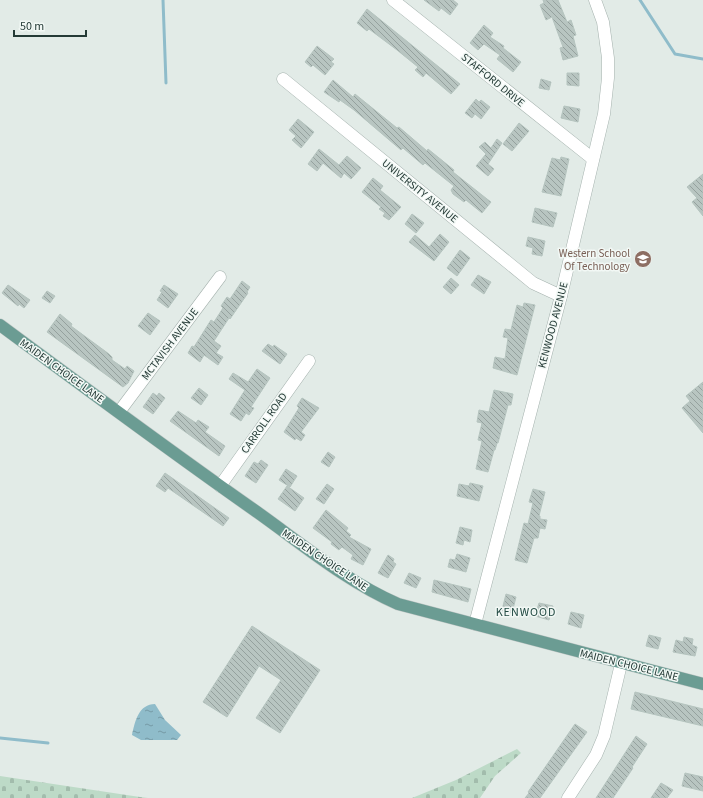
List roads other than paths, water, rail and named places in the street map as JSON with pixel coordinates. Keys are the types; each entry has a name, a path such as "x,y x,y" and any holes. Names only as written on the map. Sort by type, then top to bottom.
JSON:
{"main road":[{"name":"MAIDEN CHOICE LANE","path":"0,325 220,486 355,582 380,596 398,604 621,664 703,684"}],"street":[{"name":"STAFFORD DRIVE","path":"393,0 593,160"},
{"name":"KENWOOD AVENUE","path":"475,624 561,296 604,114 608,78 606,42 603,22 596,0"},
{"name":"UNIVERSITY AVENUE","path":"283,79 534,283 561,296"},
{"name":"MCTAVISH AVENUE","path":"119,412 220,277"},
{"name":"CARROLL ROAD","path":"220,486 309,360"},
{"path":"568,798 596,755 604,736 621,664"}],"water":[{"path":"155,704 165,720 181,735 177,740 141,740 132,735 136,719 141,710"}],"waterway":[{"path":"163,0 166,83"},
{"path":"640,0 675,54 703,59"},
{"path":"0,738 48,743"}],"place":[{"name":"Western School Of Technology","path":"643,259"}],"district":[{"name":"KENWOOD","path":"526,612"}]}
